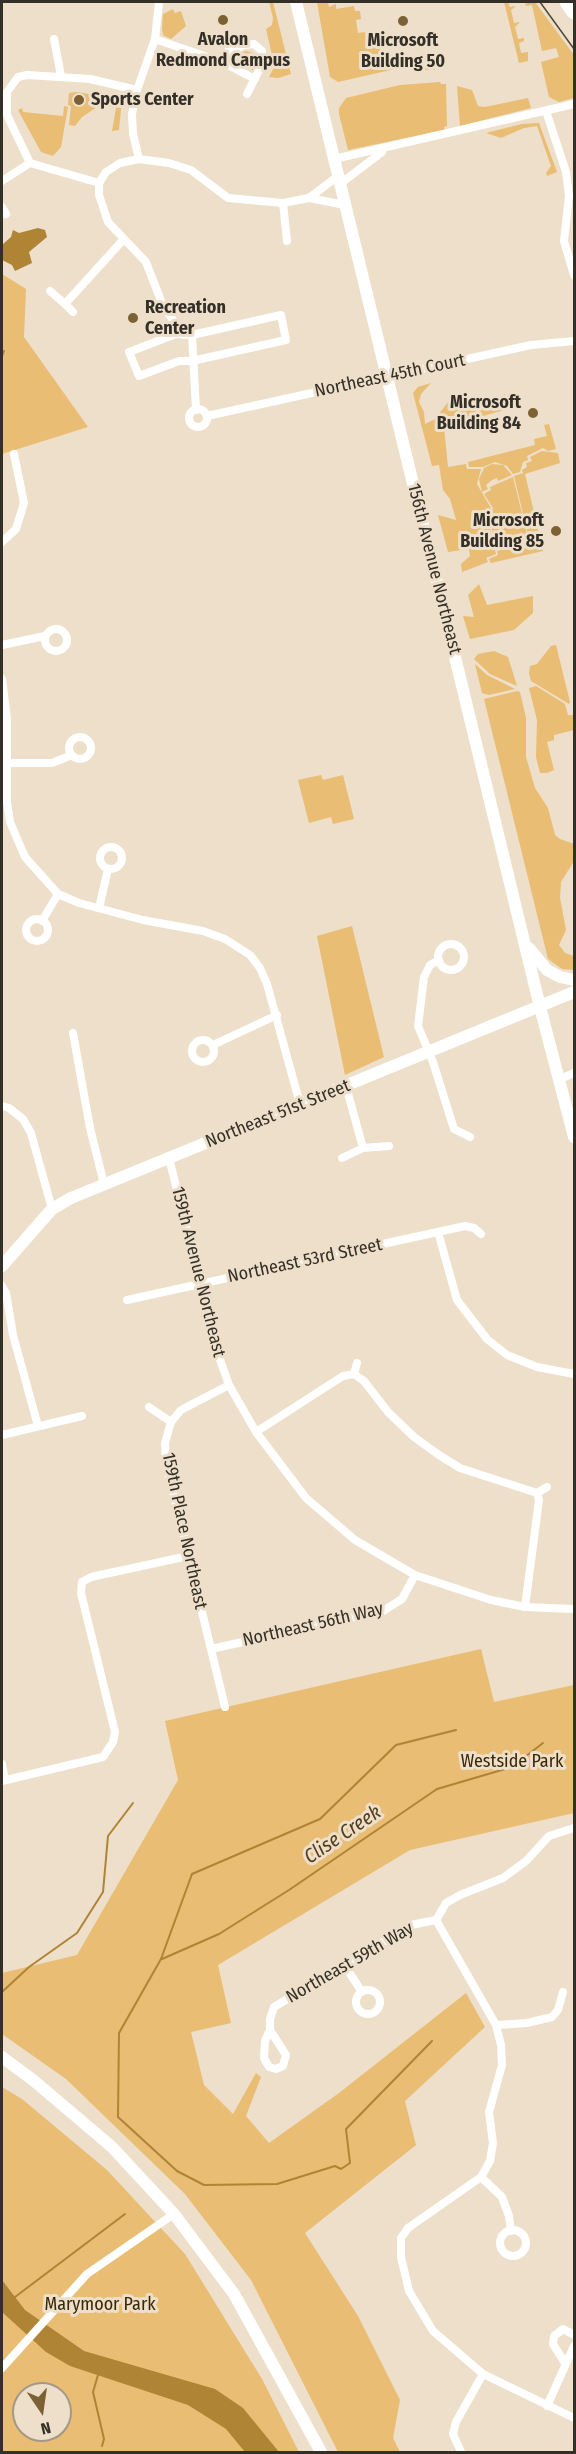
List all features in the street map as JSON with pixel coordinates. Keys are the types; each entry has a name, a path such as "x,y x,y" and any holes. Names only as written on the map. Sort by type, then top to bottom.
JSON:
{"highway":[{"path":"567,2 574,12"}],"main road":[{"name":"156th Avenue Northeast","path":"296,2 540,1007 574,1137"},
{"path":"526,944 547,970 560,977 574,980"},
{"name":"Northeast 51st Street","path":"2,1266 52,1209 104,1184 574,992"},
{"path":"2,2057 33,2080 112,2147 174,2214 234,2294 321,2452"}],"street":[{"path":"140,159 132,125 137,90 154,39 159,2"},
{"path":"54,39 61,76"},
{"path":"154,39 222,62 255,79"},
{"path":"222,62 227,52 254,44 262,51 262,64 247,94"},
{"path":"99,183 30,163 7,115 7,92 18,77 27,75 90,79 137,90"},
{"path":"334,159 574,104"},
{"path":"546,111 566,172 569,196 564,241 574,275"},
{"path":"207,416 204,411 196,410 188,335 163,306 146,262 123,240 105,215 99,195 99,183 106,172 120,163 140,159 191,170 228,198 283,203 309,198 379,153 406,144"},
{"path":"2,181 30,163"},
{"path":"309,198 345,206"},
{"path":"283,203 287,241"},
{"path":"65,304 123,240"},
{"path":"50,291 73,312"},
{"path":"281,315 286,340 192,361 179,361 139,376 129,352 176,334 188,335 281,315"},
{"name":"Northeast 45th Court","path":"196,410 190,418 194,425 202,426 207,416 531,345 574,341"},
{"path":"2,542 16,529 24,503 14,454"},
{"path":"2,645 45,636"},
{"path":"2,679 8,719 7,802 15,836 25,857 58,894 99,908 225,939 250,955 261,968 277,1015 300,1104"},
{"path":"8,763 52,763 72,755"},
{"path":"99,908 108,868"},
{"path":"42,921 58,894"},
{"path":"439,960 426,970 418,1026 430,1052 454,1130 470,1137"},
{"path":"213,1046 277,1015"},
{"path":"73,1033 90,1128 104,1184"},
{"path":"560,1079 574,1073"},
{"path":"346,1086 363,1148"},
{"path":"2,1106 23,1119 31,1133 52,1209"},
{"path":"342,1158 363,1148 389,1146"},
{"name":"159th Avenue Northeast","path":"169,1158 218,1354 229,1385 256,1432 306,1498 355,1540 416,1575"},
{"name":"Northeast 53rd Street","path":"127,1300 465,1226 474,1228 481,1234"},
{"path":"438,1232 457,1300 487,1339 507,1355 537,1367 574,1374"},
{"path":"2,1286 6,1293 13,1335 38,1426"},
{"path":"354,1374 357,1363"},
{"path":"256,1432 343,1377 354,1374"},
{"path":"354,1374 364,1381 388,1412 414,1437 439,1455 469,1471 537,1493 547,1487"},
{"path":"149,1407 171,1422 181,1410 229,1385"},
{"path":"2,1435 82,1416"},
{"name":"159th Place Northeast","path":"171,1422 165,1443 166,1463 225,1707"},
{"path":"525,1607 539,1500 537,1493"},
{"path":"2,1764 3,1780 95,1760 103,1757 109,1751 115,1732 78,1580 188,1556"},
{"path":"416,1575 481,1597 525,1607 574,1609"},
{"name":"Northeast 56th Way","path":"211,1649 383,1611 402,1599 416,1575"},
{"name":"Northeast 59th Way","path":"270,2030 270,2019 274,2007 411,1925 436,1920 446,1903 460,1894 503,1878 526,1862 549,1836 574,1828"},
{"path":"436,1920 496,2025 501,2045 502,2065 489,2112 493,2143 490,2161 481,2176 408,2228 400,2247 414,2300 433,2331 483,2374 574,2418"},
{"path":"345,1966 362,1992"},
{"path":"496,2025 527,2023 552,2017 558,2010 563,1992"},
{"path":"481,2176 502,2197 509,2216 510,2231"},
{"path":"2,2368 54,2310 99,2265 174,2214"},
{"path":"565,2363 553,2344 554,2336 563,2329 574,2335"},
{"path":"547,2406 574,2346"},
{"path":"461,2452 453,2434 456,2422 483,2374"}],"green space":[{"path":"269,2 273,2 291,74 278,78 269,77 278,60 272,55 266,29 272,25 273,18"},
{"path":"317,2 328,2 329,7 336,4 336,9 354,6 355,11 360,11 361,19 356,20 358,33 365,32 366,41 379,45 385,66 434,67 435,70 395,69 338,82 330,77"},
{"path":"504,2 508,2 510,7 516,6 511,10 514,23 520,22 515,27 518,39 524,38 524,41 519,43 521,53 528,52 528,61 519,63"},
{"path":"525,2 535,2 574,55 574,98 559,102 549,97 541,62 559,57 556,48 542,51 532,5 526,6"},
{"path":"173,9 175,13 181,11 186,26 171,39 163,35 163,14"},
{"path":"246,51 257,54 259,60 253,70 233,62 231,57"},
{"path":"440,82 446,84 447,126 444,127 445,130 348,150 339,114 339,108 346,98 400,85"},
{"path":"457,86 472,90 478,106 485,107 528,98 531,108 460,126"},
{"path":"69,93 122,99 119,130 112,131 116,108 100,105 82,117 75,126 69,125 71,106 68,105"},
{"path":"64,106 68,107 61,147 53,156 41,152 18,110 22,108 23,112 63,116"},
{"path":"539,123 557,172 547,176 546,173 551,166 537,126 524,128 501,138 486,133 522,124"},
{"path":"2,274 26,289 24,337 88,427 2,454"},
{"path":"431,383 421,394 419,402 424,412 425,424 435,419 452,397 463,403 482,406 495,402 505,394 508,409 444,427 448,467 466,464 467,469 481,469 477,484 492,510 490,528 496,554 486,558 488,562 462,572 461,564 470,556 469,549 448,552 438,515 456,520 450,499 443,490 439,465 432,466 413,393 418,387"},
{"path":"549,424 556,449 548,451 543,448 527,456 528,460 523,462 520,472 513,474 507,466 495,462 483,467 469,467 468,462 535,445 534,439 547,436 544,425"},
{"path":"542,451 558,453 560,463 525,474 543,551 491,563 489,559 498,555 497,551 530,543 514,476 523,473 522,470 527,467 526,463 532,461 530,457"},
{"path":"492,464 503,465 512,475 498,481 497,478 492,480 486,485 488,489 482,492 479,479 484,468"},
{"path":"513,477 529,542 496,550 492,530 493,508 484,494 491,490 490,487"},
{"path":"479,584 487,605 533,596 533,613 514,630 470,639 463,616 474,617 468,595"},
{"path":"556,645 569,704 531,681 529,673 530,666 537,664 551,646"},
{"path":"494,651 508,657 517,686 490,674 474,659 478,654"},
{"path":"475,664 487,675 515,689 489,695 482,693"},
{"path":"536,686 565,704 568,715 573,715 574,720 574,730 554,735 554,740 547,742 554,770 547,773 540,773 536,757 537,720 529,688"},
{"path":"520,692 526,718 526,757 535,788 548,808 555,835 574,844 574,861 561,882 560,898 566,930 559,945 565,953 574,956 574,970 562,969 548,959 484,699"},
{"path":"321,775 323,780 343,775 354,819 333,824 331,817 309,823 298,780"},
{"path":"352,926 384,1057 345,1075 317,936"},
{"name":"Westside Park","path":"481,1649 494,1702 574,1685 574,1813 410,1850 218,1965 231,2023 191,2032 204,2085 233,2114 256,2073 261,2077 246,2116 269,2143 339,2093 466,1993 485,2027 405,2101 416,2145 305,2233 358,2316 400,2400 393,2438 400,2452 338,2452 251,2280 185,2194 66,2079 2,2034 2,1973 77,1955 178,1780 165,1721"},
{"name":"Marymoor Park","path":"2,2087 22,2099 107,2170 185,2254 262,2379 299,2452 2,2452"}],"shaded area":[{"path":"38,228 45,230 47,237 29,252 32,263 15,271 12,265 2,260 2,245 11,237 13,230 19,233"},
{"path":"2,2280 25,2310 84,2351 215,2389 243,2408 279,2452 245,2452 226,2429 188,2405 70,2366 46,2352 2,2312"}],"waterway":[{"path":"2,356 4,351"},
{"path":"432,2041 346,2129 350,2163 341,2169 335,2166 277,2184 204,2185 177,2171 118,2117 119,2033 161,1959 192,1874 320,1819 396,1745 456,1730"},
{"name":"Clise Creek","path":"162,1959 219,1934 289,1890 437,1789 512,1767 543,1743"},
{"path":"2,1992 29,1967 77,1933 103,1892 108,1836 133,1803"},
{"path":"15,2297 125,2214"},
{"path":"98,2375 93,2392 104,2439 102,2446"}],"tram line":[{"path":"540,2 574,49"}],"place":[{"name":"Avalon Redmond Campus","path":"223,20"},
{"name":"Microsoft Building 50","path":"403,21"},
{"name":"Sports Center","path":"79,100"},
{"name":"Recreation Center","path":"133,318"},
{"name":"Microsoft Building 84","path":"533,413"},
{"name":"Microsoft Building 85","path":"556,531"}]}
